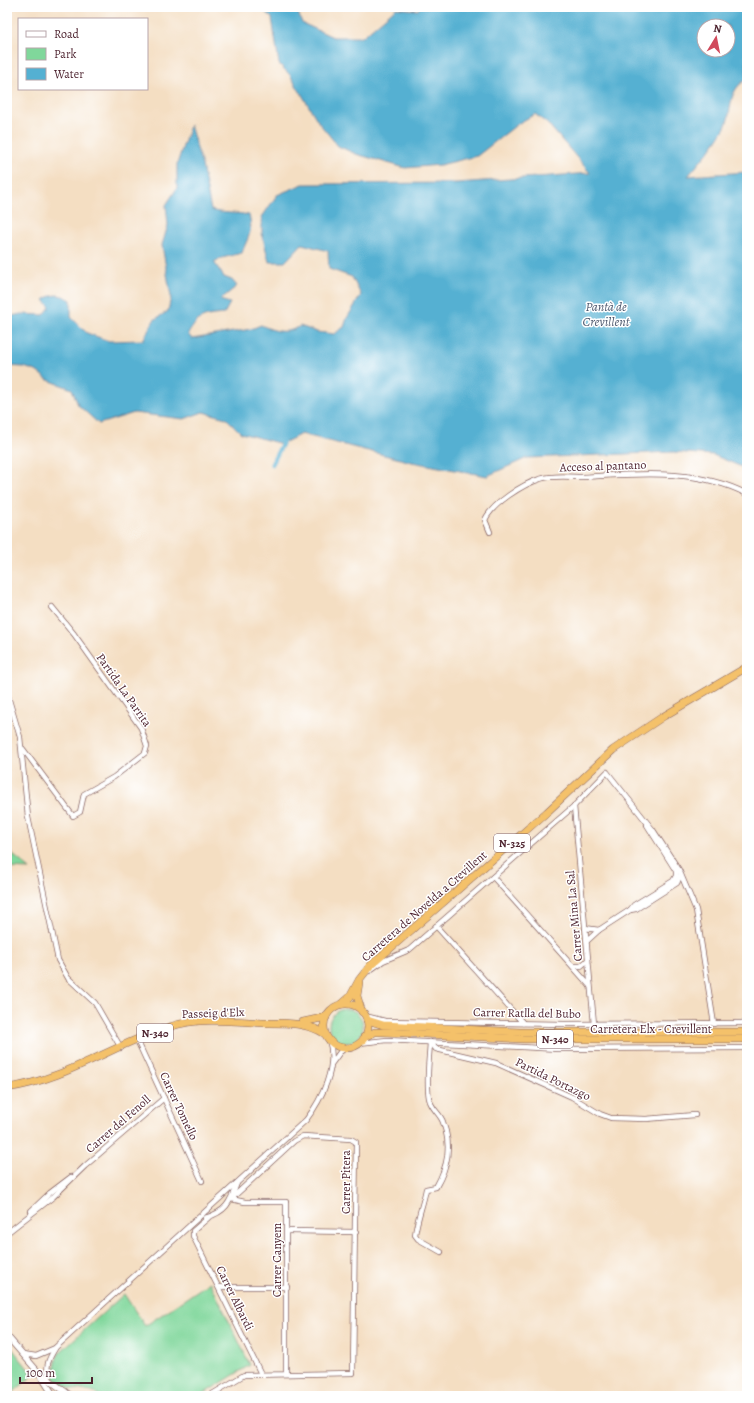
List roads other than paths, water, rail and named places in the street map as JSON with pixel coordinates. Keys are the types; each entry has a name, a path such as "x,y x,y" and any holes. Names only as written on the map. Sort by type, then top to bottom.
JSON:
{"highway":[{"name":"Carretera de Novelda a Crevillent","path":"342,1004 350,996 364,974 379,958 548,812 613,750 664,716 747,667"},
{"name":"Carretera de Novelda a Crevillent","path":"364,974 358,984 357,992 365,1016"},
{"name":"N-340","path":"289,1023 309,1022 326,1017 330,1011 342,1004 353,1006 365,1016"},
{"name":"Carretera Elx - Crevillent","path":"365,1016 383,1025 520,1032 747,1032"},
{"path":"347,1048 359,1043 364,1037 367,1029 365,1016"},
{"path":"326,1017 327,1037"},
{"name":"Passeig d'Elx","path":"7,1087 55,1076 169,1026 190,1022 289,1023"},
{"name":"N-340","path":"289,1023 310,1026 327,1037 334,1044 347,1048"},
{"name":"Carretera Elx - Crevillent","path":"364,1037 375,1032 384,1032 524,1039 747,1039"}],"street":[{"name":"Acceso al pantano","path":"490,532 485,520 488,513 508,495 540,479 631,475 696,477 728,484 747,494"},
{"name":"Partida La Parrita","path":"22,747 73,816 80,812 84,794 114,777 145,753 147,746 141,728 74,634 52,607"},
{"name":"Partida La Parrita","path":"7,693 22,747 28,817 58,960 68,978 95,1003 121,1048"},
{"path":"364,974 383,962 409,950 574,806 607,772 647,824 694,902 714,1024"},
{"name":"Carrer Mina La Sal","path":"574,806 594,1024"},
{"path":"587,942 599,930 677,883 678,876"},
{"path":"493,877 591,986"},
{"path":"436,926 523,1023"},
{"path":"586,928 599,930"},
{"path":"573,966 582,966 588,960"},
{"name":"Carrer Ratlla del Bubo","path":"365,1016 385,1021 594,1024 747,1023"},
{"path":"327,1037 332,1052 331,1065"},
{"name":"Carrer Tomello","path":"137,1040 202,1181"},
{"path":"359,1043 387,1040 558,1049 747,1048"},
{"path":"430,1042 428,1082 430,1099 433,1109 443,1121 448,1162 436,1187 426,1189 423,1208 417,1222 416,1235 418,1239 441,1252"},
{"name":"Partida Portazgo","path":"430,1042 436,1049 496,1063 572,1097 600,1114 612,1118 646,1119 695,1116"},
{"path":"23,1354 36,1356 56,1347 306,1120 318,1102 331,1065 337,1056 347,1048"},
{"name":"Carrer del Fenoll","path":"7,1233 50,1193 85,1166 164,1098"},
{"name":"Carrer Pitera","path":"231,1199 294,1141 303,1136 351,1139 356,1142 353,1373 286,1374"},
{"path":"194,1221 221,1213 231,1199 238,1182"},
{"name":"Carrer Canyem","path":"231,1199 245,1202 286,1202 286,1374"},
{"name":"Carrer Albardi","path":"208,1218 194,1231 193,1236 261,1374"},
{"path":"287,1231 356,1232"},
{"path":"219,1287 287,1287"},
{"path":"7,1336 32,1363 54,1396"},
{"path":"51,1383 48,1373 48,1361 56,1347"},
{"path":"32,1363 36,1356"},
{"path":"39,1373 71,1396"},
{"path":"209,1396 244,1374 286,1374"}],"water":[{"name":"Pantà de Crevillent","path":"259,7 296,7 302,23 333,37 362,37 396,8 418,10 420,7 747,7 747,79 740,84 733,96 729,116 724,129 712,147 688,176 747,172 747,469 713,455 674,452 527,458 487,476 412,462 301,434 282,444 241,433 226,418 203,412 184,419 134,413 99,424 78,405 72,389 48,380 36,371 24,367 7,366 7,317 21,314 44,315 50,307 44,300 51,296 64,296 71,300 71,317 87,333 109,341 143,340 154,320 168,311 171,297 162,245 168,225 166,205 177,188 177,164 190,125 202,165 211,210 249,215 251,226 242,253 222,258 214,262 224,277 232,280 237,286 220,300 230,303 224,314 206,316 199,320 188,334 192,339 251,329 261,325 280,331 295,329 300,326 317,332 334,334 344,327 347,318 361,295 352,277 329,269 328,251 302,244 285,262 269,262 262,234 262,217 277,195 303,184 457,183 590,173 549,125 535,114 519,123 477,156 440,165 405,168 356,154 338,146 319,123 290,75 279,64 272,18"}],"waterway":[{"path":"272,464 282,444"}]}
